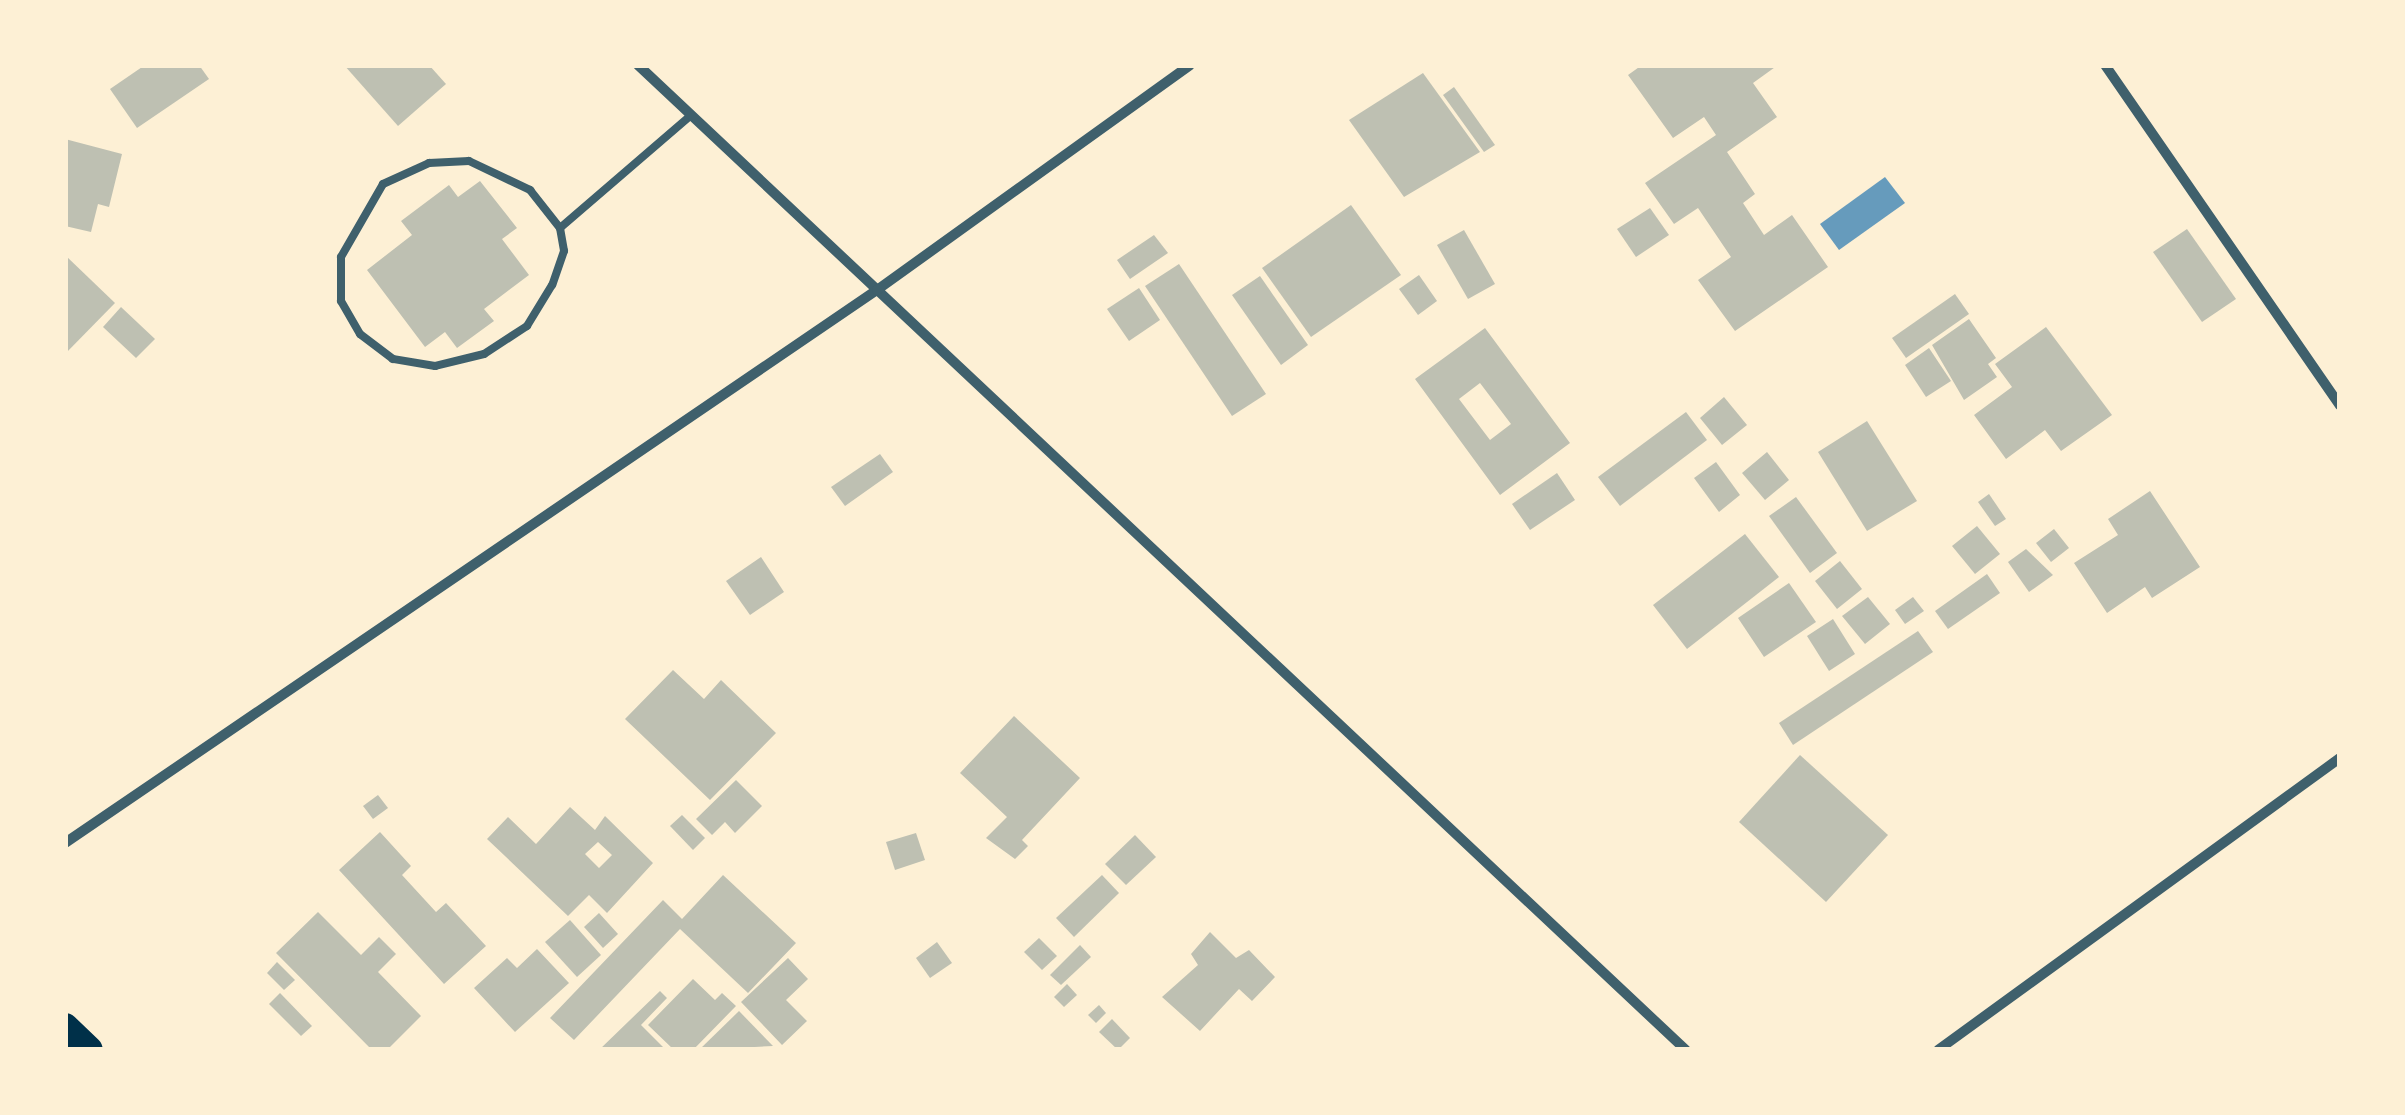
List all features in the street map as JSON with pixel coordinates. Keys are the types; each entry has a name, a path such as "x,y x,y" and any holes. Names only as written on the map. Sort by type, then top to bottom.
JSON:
{"highway":[{"path":"65,1027 89,1050"}],"street":[{"path":"638,65 1686,1050"},
{"path":"65,842 877,290 1190,65"},
{"path":"2105,65 2340,406"},
{"path":"1938,1050 2340,758"}],"lane":[{"path":"560,228 690,116"},
{"path":"469,161 496,170 530,190 560,228 564,251 528,326 484,354 435,366 394,359 360,334 341,301 342,257 362,217 383,184 428,163 469,161"}],"water":[{"path":"1885,177 1905,203 1839,250 1820,224"}],"building":[{"path":"145,65 199,65 209,79 137,128 110,89"},
{"path":"344,65 429,65 446,84 398,126"},
{"path":"1642,65 1778,65 1753,83 1777,117 1727,152 1755,194 1743,203 1764,235 1792,215 1828,267 1735,331 1698,280 1731,257 1698,208 1674,224 1645,183 1716,135 1704,117 1673,138 1628,75"},
{"path":"1423,73 1480,152 1404,197 1349,120"},
{"path":"1454,87 1495,145 1484,152 1443,95"},
{"path":"65,139 122,154 109,207 98,204 91,232 65,226"},
{"path":"480,181 517,228 502,239 529,275 484,309 494,321 457,348 445,332 425,347 367,270 412,235 401,221 449,185 458,197"},
{"path":"1351,205 1401,275 1311,337 1262,268"},
{"path":"1650,208 1669,235 1636,257 1617,229"},
{"path":"2187,229 2236,299 2202,322 2153,252"},
{"path":"1464,230 1495,284 1468,299 1437,245"},
{"path":"1154,235 1168,253 1130,279 1117,260"},
{"path":"65,255 115,303 65,354"},
{"path":"1179,264 1266,394 1232,416 1145,286"},
{"path":"1419,275 1437,301 1418,315 1399,289"},
{"path":"1260,276 1308,345 1281,365 1232,295"},
{"path":"1139,288 1160,320 1129,341 1107,309"},
{"path":"1955,294 1969,314 1906,358 1892,338"},
{"path":"121,307 155,339 136,358 103,327"},
{"path":"1969,319 1996,358 1988,364 1997,377 1964,400 1932,345"},
{"path":"2046,327 2112,415 2061,451 2045,430 2006,459 1974,415 2012,387 1995,364"},
{"path":"1485,328 1570,443 1500,495 1415,379","holes":["1480,383 1511,424 1490,440 1459,399"]},
{"path":"1929,348 1951,381 1926,397 1905,365"},
{"path":"1724,397 1747,425 1722,445 1700,418"},
{"path":"1686,412 1707,440 1620,506 1598,477"},
{"path":"1867,421 1917,501 1867,531 1818,452"},
{"path":"1767,452 1789,480 1765,500 1742,473"},
{"path":"880,454 893,472 845,506 831,487"},
{"path":"1716,462 1740,495 1719,512 1694,478"},
{"path":"1557,473 1575,500 1530,530 1512,504"},
{"path":"2150,491 2200,567 2152,598 2145,587 2107,613 2074,563 2118,535 2108,519"},
{"path":"1989,494 2006,519 1995,526 1978,502"},
{"path":"1796,497 1837,553 1810,573 1769,516"},
{"path":"1977,526 2000,554 1975,574 1952,546"},
{"path":"2054,529 2069,548 2051,562 2036,543"},
{"path":"1745,534 1779,577 1687,649 1653,605"},
{"path":"2026,549 2053,575 2029,592 2008,562"},
{"path":"761,557 784,592 750,615 726,581"},
{"path":"1840,561 1862,589 1837,609 1815,581"},
{"path":"1987,574 2000,593 1948,629 1935,611"},
{"path":"1789,583 1816,622 1764,657 1738,618"},
{"path":"1868,597 1890,624 1865,644 1842,616"},
{"path":"1913,597 1924,611 1905,624 1895,610"},
{"path":"1833,619 1855,654 1829,671 1807,636"},
{"path":"1918,631 1933,652 1793,745 1779,723"},
{"path":"673,670 704,699 721,680 776,733 710,800 625,719"},
{"path":"1014,716 1080,778 1022,840 1028,846 1015,859 986,838 1007,817 960,773"},
{"path":"1800,755 1888,835 1826,902 1739,822"},
{"path":"736,780 762,806 735,833 725,822 712,835 696,819"},
{"path":"378,795 388,808 373,819 363,806"},
{"path":"570,807 595,830 605,816 653,863 607,913 589,895 568,916 487,839 508,817 536,844","holes":["598,842 612,855 599,868 585,854"]},
{"path":"682,815 705,838 693,850 670,826"},
{"path":"380,832 411,866 402,875 436,912 446,903 486,946 444,984 339,870"},
{"path":"916,833 925,860 895,870 886,842"},
{"path":"1135,835 1156,857 1126,885 1105,864"},
{"path":"723,875 796,943 748,993 680,929 574,1040 550,1018 663,900 682,919"},
{"path":"1102,875 1119,893 1074,937 1056,918"},
{"path":"318,912 361,955 379,937 396,954 378,972 421,1016 387,1050 372,1050 276,953"},
{"path":"599,913 618,934 603,948 584,927"},
{"path":"570,920 601,955 577,977 545,942"},
{"path":"1210,932 1236,958 1249,950 1275,977 1252,1001 1239,989 1200,1031 1162,997 1198,965 1191,954"},
{"path":"1039,938 1057,956 1042,970 1024,952"},
{"path":"937,942 952,963 930,978 916,958"},
{"path":"1080,945 1091,957 1061,985 1050,975"},
{"path":"537,949 569,983 515,1032 474,988 507,958 517,968"},
{"path":"788,958 808,979 786,1000 807,1021 782,1045 741,1002"},
{"path":"277,962 295,980 284,990 267,973"},
{"path":"693,979 715,1000 722,993 736,1006 693,1050 674,1050 648,1025"},
{"path":"1067,984 1077,995 1064,1007 1054,997"},
{"path":"660,991 667,998 641,1025 666,1050 599,1050"},
{"path":"280,993 312,1026 301,1036 269,1004"},
{"path":"1099,1005 1106,1013 1096,1023 1088,1015"},
{"path":"739,1011 773,1046 699,1050"},
{"path":"1112,1019 1130,1038 1118,1050 1099,1032"}]}
